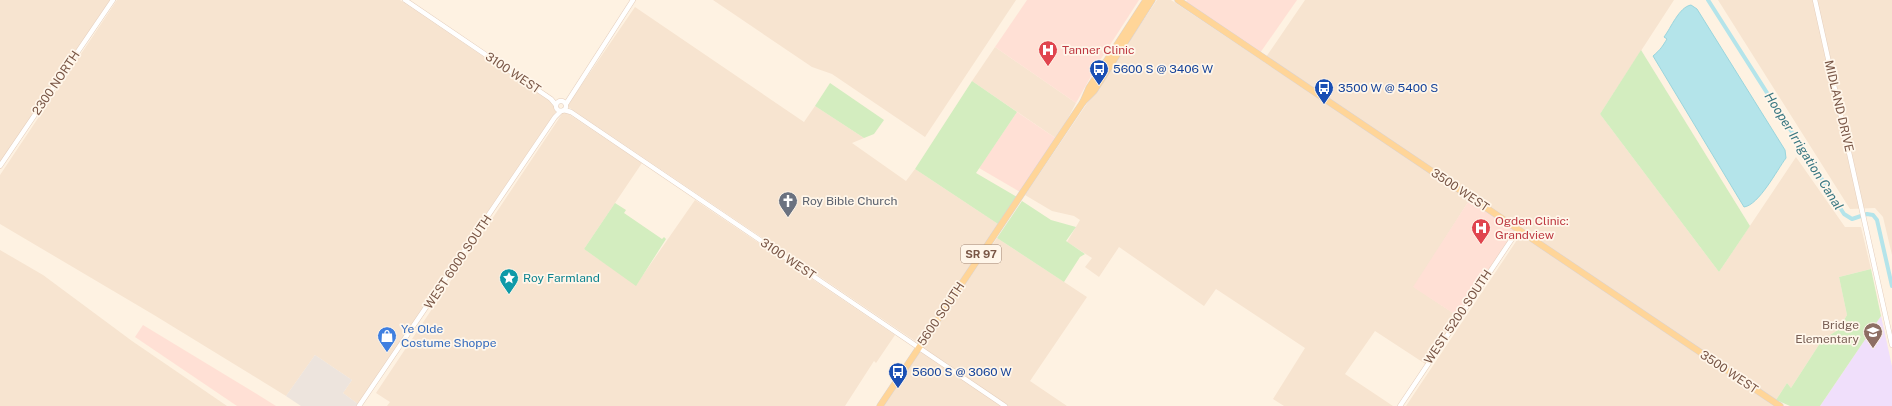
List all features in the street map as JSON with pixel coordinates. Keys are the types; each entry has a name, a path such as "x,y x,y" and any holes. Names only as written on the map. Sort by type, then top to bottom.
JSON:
{"main road":[{"name":"5600 SOUTH","path":"880,406 1083,102 1089,88 1146,0"},
{"name":"5600 SOUTH","path":"1083,102 1094,91 1152,0"},
{"name":"3500 WEST","path":"1178,0 1780,406"}],"street":[{"name":"2300 NORTH","path":"0,166 113,0"},
{"name":"3100 WEST","path":"405,0 1005,406"},
{"name":"WEST 6000 SOUTH","path":"360,406 634,0"},
{"name":"MIDLAND DRIVE","path":"1815,0 1892,345"},
{"name":"WEST 5200 SOUTH","path":"1400,406 1518,230"}],"shaded area":[{"path":"0,0 110,0 0,162"},
{"path":"117,0 400,0 555,105 556,111 358,404 343,393 352,380 315,355 286,396 154,315 0,224 0,175"},
{"path":"713,0 1016,0 925,137 832,74 812,67"},
{"path":"1027,0 1139,0 1099,62 1076,103 995,47"},
{"path":"1157,0 1171,0 1470,199 1414,287 1459,317 1427,365 1375,331 1345,374 1393,406 1284,406 1273,399 1305,348 1216,289 1204,306 1119,247 1099,277 1085,267 1092,258 1067,242 1080,220 1074,216 1052,211 1025,195"},
{"path":"1187,0 1297,0 1260,53 1186,2"},
{"path":"1305,0 1674,0 1600,114 1719,272 1796,157 1845,227 1861,227 1871,269 1839,277 1847,315 1838,330 1822,340 1791,388 1787,383 1776,400 1266,57"},
{"path":"1718,0 1892,0 1892,255 1883,217 1875,208 1850,209"},
{"path":"635,7 804,122 815,106 864,138 852,143 906,181 915,169 998,224 918,343 567,106"},
{"path":"995,47 1076,103 1057,139 972,81"},
{"path":"564,111 642,163 584,249 636,285 695,200 895,335 876,363 874,361 845,406 387,406 390,402 376,393"},
{"path":"1017,112 1057,139 1020,192 979,168"},
{"path":"1470,199 1518,231 1459,317 1413,287"},
{"path":"1521,234 1774,406 1406,406"},
{"path":"997,238 1087,297 1030,381 1067,406 1008,406 921,348"},
{"path":"0,250 43,275 132,341 227,406 0,406"},
{"name":"Bridge Elementary","path":"1881,316 1892,366 1892,406 1820,406"},
{"path":"143,325 276,406 237,406 135,337"},
{"path":"919,350 1002,406 882,406"},
{"path":"315,355 352,380 343,393 358,404 356,406 301,406 286,396"}],"green space":[{"path":"1641,50 1750,226 1719,272 1600,114"},
{"path":"972,81 1017,112 976,173 1017,197 998,224 915,169"},
{"path":"830,83 884,120 874,134 864,138 815,106"},
{"path":"1022,201 1051,220 1076,227 1066,241 1085,254 1080,257 1064,282 997,238"},
{"path":"615,203 626,210 624,213 662,239 664,237 666,239 636,286 584,249"},
{"path":"1871,269 1881,316 1820,406 1790,406 1776,400 1787,383 1791,388 1822,340 1838,330 1847,315 1839,277"}],"water":[{"path":"1691,5 1697,9 1785,150 1786,158 1762,194 1750,205 1744,207 1653,56 1667,39 1664,37 1679,14"}],"waterway":[{"name":"Hooper Irrigation Canal","path":"1708,0 1844,214 1852,219 1867,214 1873,215 1877,220 1892,286"}],"place":[{"name":"Tanner Clinic","path":"1048,67"},
{"name":"5600 S @ 3406 W","path":"1099,86"},
{"name":"3500 W @ 5400 S","path":"1324,105"},
{"name":"Roy Bible Church","path":"788,218"},
{"name":"Ogden Clinic: Grandview","path":"1481,245"},
{"name":"Roy Farmland","path":"509,295"},
{"name":"Bridge Elementary","path":"1873,349"},
{"name":"Ye Olde Costume Shoppe","path":"387,353"},
{"name":"5600 S @ 3060 W","path":"898,389"}]}
